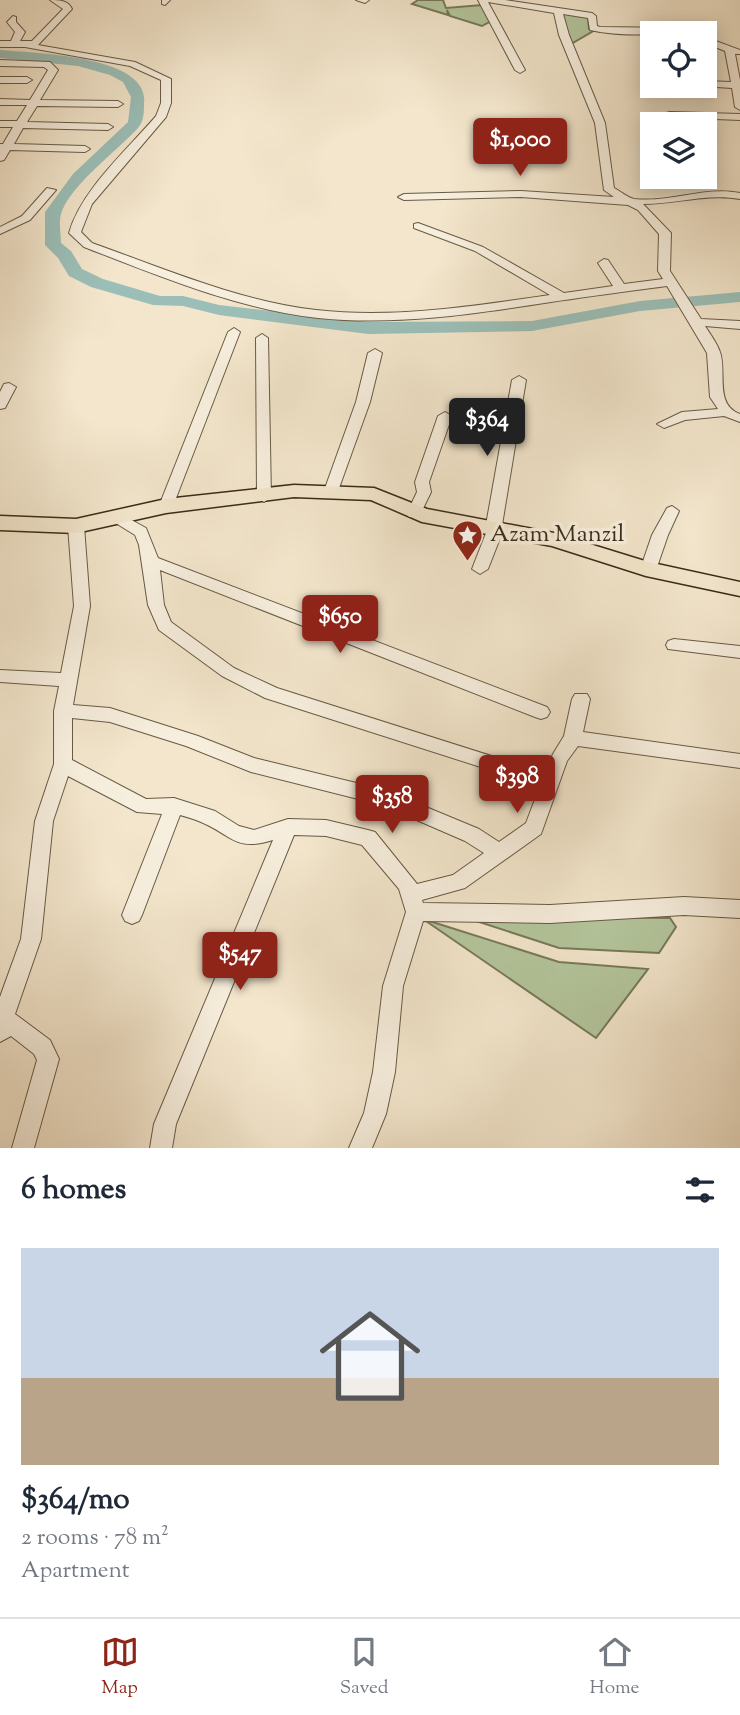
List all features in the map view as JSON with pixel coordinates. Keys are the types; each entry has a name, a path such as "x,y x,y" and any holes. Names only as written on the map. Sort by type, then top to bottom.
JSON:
{"main road":[{"path":"0,523 76,526 119,519 166,506 264,497 294,491 374,494 397,502 414,513 554,540 648,570 740,589"}],"street":[{"path":"29,46 68,9 66,5 54,0"},
{"path":"482,0 520,70"},
{"path":"489,0 593,16 593,28 609,32 640,32"},
{"path":"558,11 564,35 600,123 609,190 634,202 665,233 664,271 714,353 717,397 734,415"},
{"path":"13,19 11,22 20,32 14,45"},
{"path":"0,44 29,46 132,64 166,79 166,103 161,117 87,203 79,218 75,233 88,245 267,305 317,314 427,316 464,313 563,297 672,284"},
{"path":"717,44 735,51 740,107"},
{"path":"0,63 47,64 52,68 33,103 3,147 0,158"},
{"path":"0,80 27,80"},
{"path":"717,84 737,85"},
{"path":"0,102 118,104"},
{"path":"717,116 740,117"},
{"path":"0,124 108,127"},
{"path":"3,147 85,149"},
{"path":"0,231 26,218 51,190"},
{"path":"404,197 521,194 634,202 644,199 667,201 704,192 740,196"},
{"path":"418,226 479,249 563,297"},
{"path":"604,263 621,289"},
{"path":"693,317 740,325"},
{"path":"166,506 234,332"},
{"path":"262,338 264,497"},
{"path":"331,491 363,402 375,353"},
{"path":"480,569 496,528 494,525 519,380"},
{"path":"0,405 9,387"},
{"path":"664,424 682,416 734,415"},
{"path":"414,513 424,492 422,482 445,416"},
{"path":"648,570 660,535 673,511"},
{"path":"119,519 141,533 151,561 159,617 165,626 240,679 271,693 551,782"},
{"path":"0,1029 31,939 44,821 63,764 63,710 82,606 76,526"},
{"path":"151,561 541,712"},
{"path":"674,645 740,652"},
{"path":"0,676 68,680"},
{"path":"414,903 458,882 534,828 559,759 573,738 581,699"},
{"path":"63,710 110,715 192,741 251,765 385,798 472,835 499,852"},
{"path":"573,738 740,761"},
{"path":"63,764 144,807 174,806 208,816 234,833 254,838 288,827 326,828 368,838 408,885 414,903 393,986 384,1072 375,1114 360,1148"},
{"path":"132,915 174,806"},
{"path":"161,1148 165,1124 288,827"},
{"path":"414,903 550,915 684,906 740,909"},
{"path":"0,1029 10,1023 42,1046 48,1059 23,1148"}],"green space":[{"path":"418,0 443,0 446,8 482,5 491,21 482,26 450,16 447,10 448,15 412,4"},
{"path":"560,13 588,17 589,29 595,30 571,44"},
{"path":"461,916 670,918 676,927 659,953 559,948"},
{"path":"423,919 559,962 648,969 596,1038"}],"waterway":[{"path":"0,54 79,62 115,72 129,79 138,97 135,123 79,177 53,212 53,245 65,255 75,272 97,283 159,301 183,301 219,310 368,328 532,326 640,306 740,297"}],"place":[{"name":"Azam Manzil","path":"467,562"}]}
